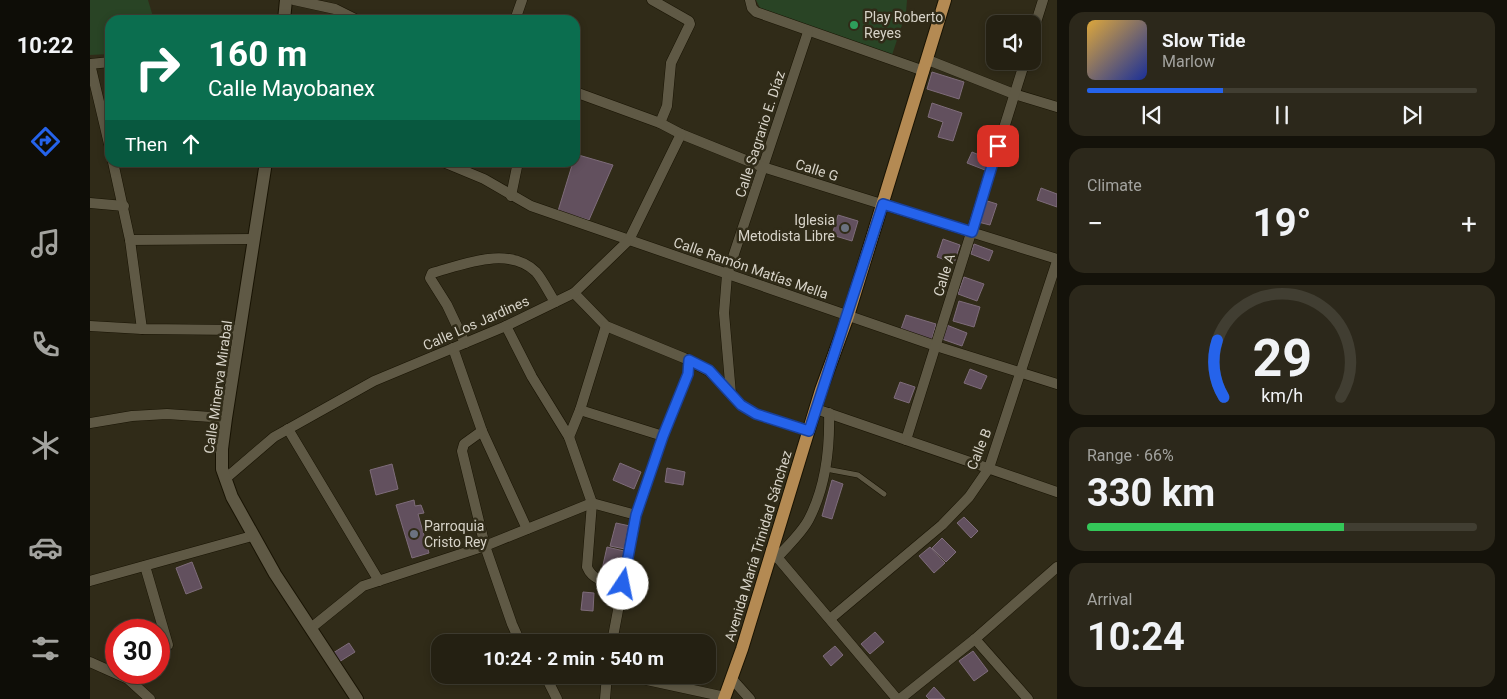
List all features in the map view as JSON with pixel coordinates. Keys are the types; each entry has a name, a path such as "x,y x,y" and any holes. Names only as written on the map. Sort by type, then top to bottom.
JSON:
{"main road":[{"name":"Avenida María Trinidad Sánchez","path":"724,698 774,554 809,431 848,316 945,0"}],"street":[{"path":"284,15 286,0"},
{"path":"294,0 335,9 347,15"},
{"path":"517,15 522,0"},
{"path":"652,0 689,21 690,24 671,63 667,106 660,123"},
{"path":"750,0 752,8 756,12 808,32 926,65 1057,107"},
{"path":"1039,15 1044,0"},
{"name":"Calle Sagrario E. Díaz","path":"731,394 724,313 727,275 808,32"},
{"path":"105,62 90,64 105,127"},
{"name":"Calle A","path":"906,440 1021,70"},
{"name":"Calle G","path":"580,94 660,123 681,134 764,167 1057,260"},
{"name":"Calle Los Jardines","path":"224,479 274,437 374,382 506,326 574,293 629,240 681,134"},
{"path":"115,167 130,240 142,329"},
{"name":"Calle Minerva Mirabal","path":"265,167 226,418 222,449 224,479 252,536 358,699"},
{"name":"Calle Ramón Matías Mella","path":"455,167 484,179 531,206 936,346 1057,384"},
{"path":"511,196 517,167"},
{"path":"90,203 124,206"},
{"path":"130,240 254,239"},
{"path":"465,344 447,305 432,282 432,273 478,260 512,259 535,272 555,302"},
{"name":"Calle B","path":"830,619 942,525 970,497 989,468 1057,260"},
{"path":"574,293 606,326 709,370 741,405 756,414 809,431"},
{"path":"90,326 142,329 240,330"},
{"path":"506,326 532,378 569,437 592,504 586,567 589,574 596,580 623,584"},
{"path":"569,437 580,410 606,326"},
{"path":"453,348 482,431 526,529"},
{"path":"614,634 636,515 663,436 688,374 689,360"},
{"path":"816,409 1057,492"},
{"path":"580,410 663,436"},
{"path":"829,413 830,447 826,469 809,520 774,554 899,699 975,639 1056,568"},
{"path":"90,424 132,416 167,414 226,418"},
{"path":"288,429 379,581"},
{"path":"482,431 464,444 462,451 485,546 516,634"},
{"path":"311,628 364,586 485,546 592,504 636,515"},
{"path":"90,581 252,536"},
{"path":"145,566 160,619"},
{"path":"975,639 1028,699"},
{"path":"90,662 128,679 150,699"},
{"path":"732,678 750,699"},
{"path":"550,684 557,699"},
{"path":"605,699 606,684"},
{"path":"663,684 724,698"}],"lane":[{"path":"826,469 858,475 884,494"}],"green space":[{"path":"90,0 148,0 152,15 105,15 105,54 90,55"},
{"name":"Play Roberto Reyes","path":"756,0 907,0 906,13 892,55 760,8"}],"building":[{"path":"932,72 964,82 959,99 927,89"},
{"path":"932,103 962,113 953,141 938,137 943,122 928,117"},
{"path":"972,152 989,159 985,170 967,163"},
{"path":"580,155 613,165 589,220 558,211 571,167 580,167"},
{"path":"1041,188 1057,194 1057,207 1037,200"},
{"path":"984,200 997,204 990,225 978,222"},
{"name":"Iglesia Metodista Libre","path":"838,215 858,221 852,241 832,235"},
{"path":"943,239 960,245 954,263 937,257"},
{"path":"974,244 993,251 989,261 971,254"},
{"path":"964,277 984,284 977,301 958,294"},
{"path":"959,301 980,307 974,327 953,321"},
{"path":"906,315 936,324 931,342 900,332"},
{"path":"944,324 967,333 962,346 939,338"},
{"path":"970,369 987,376 981,389 964,383"},
{"path":"900,382 915,387 909,403 894,398"},
{"path":"620,463 641,472 634,489 613,480"},
{"path":"392,464 398,489 376,495 370,470"},
{"path":"667,468 685,472 683,485 665,482"},
{"path":"832,480 843,484 832,519 822,516"},
{"name":"Parroquia Cristo Rey","path":"414,500 415,506 421,505 424,513 418,514 429,553 412,558 396,505"},
{"path":"964,517 978,531 971,538 957,523"},
{"path":"616,523 630,526 625,549 610,546"},
{"path":"942,538 956,552 946,562 932,548"},
{"path":"607,547 624,551 618,578 601,574"},
{"path":"930,547 945,563 934,573 919,556"},
{"path":"192,562 202,588 186,594 176,568"},
{"path":"583,592 594,593 593,611 581,610"},
{"path":"875,632 884,642 870,654 861,644"},
{"path":"349,643 355,652 339,662 333,653"},
{"path":"835,646 843,655 831,666 823,656"},
{"path":"973,651 988,671 974,681 959,661"},
{"path":"934,687 945,699 929,699 926,696"}],"place":[{"name":"Play Roberto Reyes","path":"854,25"},
{"name":"Iglesia Metodista Libre","path":"845,228"},
{"name":"Parroquia Cristo Rey","path":"414,534"}],"route":[{"path":"623,584 636,515 663,436 688,374 689,360 709,370 741,405 756,414 809,431 883,204 972,232 998,146"}]}
